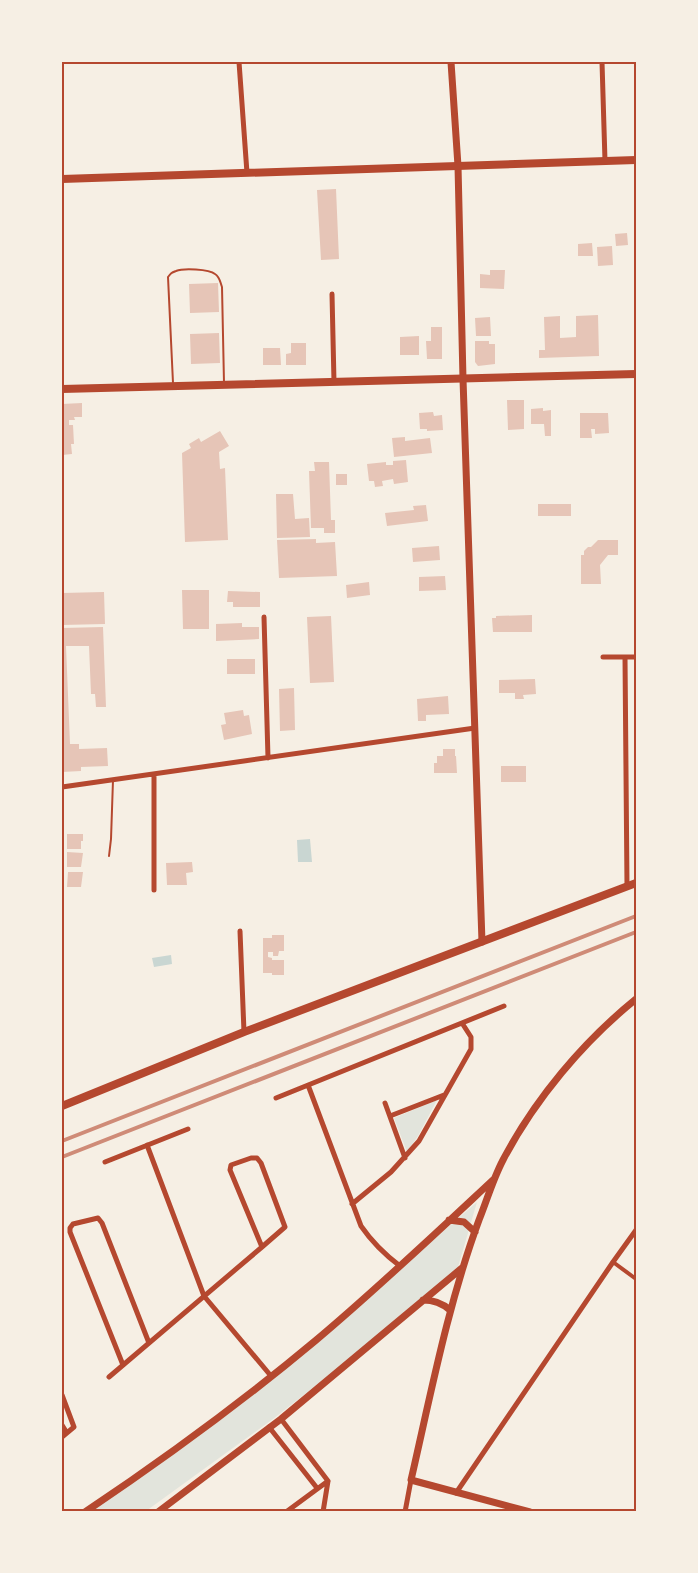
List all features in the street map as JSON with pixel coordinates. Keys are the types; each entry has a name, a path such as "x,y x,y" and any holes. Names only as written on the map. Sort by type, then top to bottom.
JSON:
{"main road":[{"path":"62,179 636,160"},
{"path":"62,389 636,374"},
{"path":"62,1106 244,1032 636,883"}],"street":[{"path":"239,62 247,173"},
{"path":"452,62 458,166 482,942"},
{"path":"602,62 605,161"},
{"path":"332,294 334,382"},
{"path":"264,617 268,758"},
{"path":"603,657 636,657"},
{"path":"625,657 627,886"},
{"path":"62,787 475,728"},
{"path":"154,774 154,890"},
{"path":"240,931 244,1032"},
{"path":"405,1512 450,1310 462,1268 495,1177 527,1121 551,1087 600,1032 636,999"},
{"path":"276,1098 504,1006"},
{"path":"352,1204 391,1172 419,1141 471,1049 471,1037 462,1023"},
{"path":"308,1085 361,1226 373,1243 400,1266"},
{"path":"390,1116 444,1095"},
{"path":"385,1103 405,1158"},
{"path":"105,1162 188,1129"},
{"path":"147,1145 204,1296 270,1376"},
{"path":"109,1377 262,1247 285,1227 261,1163 257,1158 250,1158 231,1165 230,1170 262,1247"},
{"path":"85,1512 156,1463 322,1335 495,1177"},
{"path":"123,1365 70,1232 73,1224 98,1218 102,1223 149,1343"},
{"path":"449,1220 464,1222 475,1232"},
{"path":"456,1492 636,1230"},
{"path":"613,1262 636,1279"},
{"path":"158,1512 281,1419 462,1268"},
{"path":"423,1300 440,1303 450,1310"},
{"path":"62,1395 74,1427 64,1435 62,1425"},
{"path":"281,1419 328,1481 323,1512"},
{"path":"269,1427 317,1488"},
{"path":"411,1480 530,1512"},
{"path":"286,1512 328,1481"}],"lane":[{"path":"173,387 168,277 178,270 210,270 219,278 222,287 224,385"},
{"path":"109,856 113,780"},
{"path":"62,827 63,906"}],"shaded area":[{"path":"310,839 312,862 298,862 297,840"},
{"path":"171,955 172,964 154,967 152,958"},
{"path":"437,1100 418,1136 407,1152 394,1118"},
{"path":"477,1202 458,1267 342,1365 273,1419 146,1511 89,1512 136,1480 379,1287"}],"building":[{"path":"336,189 339,259 321,260 317,190"},
{"path":"627,233 628,245 616,246 615,234"},
{"path":"592,243 593,256 578,256 578,244"},
{"path":"612,246 613,265 598,266 597,247"},
{"path":"490,270 505,270 504,289 480,288 480,274 490,275"},
{"path":"218,283 219,312 190,313 189,284"},
{"path":"598,315 599,356 539,358 539,350 545,350 544,317 560,316 560,338 576,337 576,316"},
{"path":"490,317 491,336 476,336 475,318"},
{"path":"431,327 442,327 442,359 427,359 426,341 431,341"},
{"path":"219,333 220,363 191,364 190,334"},
{"path":"419,336 419,355 400,355 400,337"},
{"path":"475,341 489,341 489,344 495,344 495,364 478,366 475,362"},
{"path":"291,343 306,343 306,365 286,365 286,354 291,353"},
{"path":"263,348 280,348 281,365 263,365"},
{"path":"507,400 524,400 524,429 508,430"},
{"path":"82,403 82,417 69,420 69,425 73,425 72,454 62,455 62,404"},
{"path":"543,408 543,411 551,410 551,436 545,436 544,424 531,424 531,409"},
{"path":"433,412 434,416 442,415 443,430 420,429 419,413"},
{"path":"580,413 608,413 609,433 595,434 595,429 591,429 592,438 580,438"},
{"path":"220,431 229,446 219,452 220,469 225,468 228,540 185,542 182,453 191,448 189,444 199,438 201,442"},
{"path":"405,437 405,441 430,438 432,453 394,457 392,438"},
{"path":"406,460 408,482 394,484 393,479 382,481 383,486 375,487 374,481 369,481 367,464 386,462 386,465 393,465 393,461"},
{"path":"314,462 329,462 331,520 335,520 335,533 324,533 324,528 311,528 309,471 315,471"},
{"path":"336,474 347,474 347,485 336,485"},
{"path":"276,494 293,494 295,519 309,518 310,537 277,538"},
{"path":"538,504 571,504 571,516 538,516"},
{"path":"426,505 428,521 387,526 385,513 414,510 413,506"},
{"path":"316,539 316,543 335,542 337,576 279,578 277,540"},
{"path":"598,540 618,540 618,555 608,555 600,565 601,584 581,584 581,555 584,555 584,551"},
{"path":"439,546 440,560 413,562 412,548"},
{"path":"445,576 446,590 419,591 419,577"},
{"path":"634,579 636,579 636,613 634,613"},
{"path":"369,582 370,595 347,598 346,585"},
{"path":"182,590 209,590 209,629 183,629"},
{"path":"228,591 260,592 260,607 233,607 233,602 227,602"},
{"path":"104,592 105,624 62,625 62,593"},
{"path":"532,615 532,632 493,632 492,618 496,616"},
{"path":"331,616 334,682 310,683 307,617"},
{"path":"242,623 242,627 259,627 259,639 216,641 216,624"},
{"path":"103,627 106,707 96,707 95,694 91,694 89,646 66,646 70,744 79,744 79,749 107,748 108,766 81,767 81,771 62,772 62,628"},
{"path":"227,659 255,659 255,674 227,674"},
{"path":"535,679 536,694 523,695 524,699 515,699 515,693 499,693 499,680"},
{"path":"294,688 295,730 280,731 279,689"},
{"path":"448,696 449,714 426,715 426,721 418,721 417,699"},
{"path":"243,710 244,716 249,715 252,734 224,740 221,725 226,724 224,713"},
{"path":"443,749 455,749 457,773 434,773 434,763 437,763 437,756 443,756"},
{"path":"501,766 526,766 526,782 501,782"},
{"path":"67,834 83,834 81,849 67,849"},
{"path":"67,852 83,853 81,867 67,867"},
{"path":"192,862 193,872 186,873 187,885 167,885 166,863"},
{"path":"68,872 83,872 81,887 67,887"},
{"path":"272,935 284,935 284,951 279,951 278,956 273,956 273,952 268,952 268,957 272,960 284,960 284,975 263,973 263,938 272,938"}],"railway":[{"path":"62,1141 636,916"},
{"path":"62,1157 636,932"}]}
